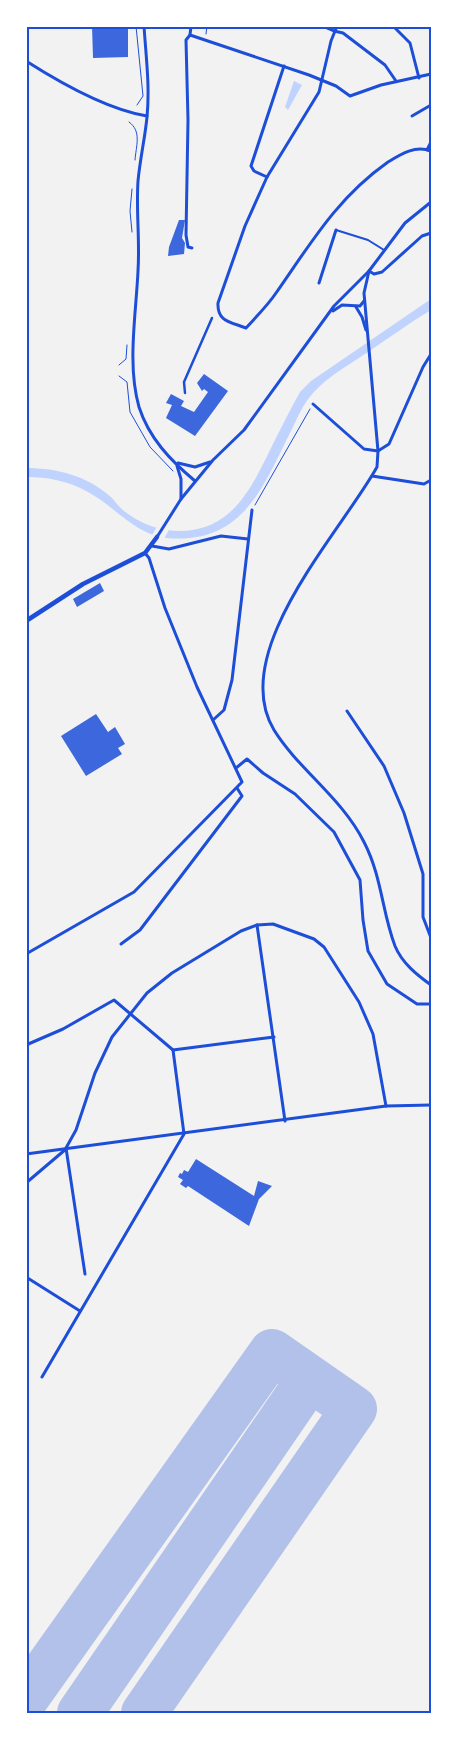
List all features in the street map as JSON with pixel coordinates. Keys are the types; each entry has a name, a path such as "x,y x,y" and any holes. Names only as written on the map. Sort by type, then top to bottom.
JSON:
{"street":[{"path":"144,26 149,80 147,116 138,180 137,212 140,251 134,384 139,406 153,438 195,481"},
{"path":"191,26 190,35 186,40 188,120 186,235 188,246 192,248"},
{"path":"322,26 343,34 385,65 396,81"},
{"path":"337,26 334,31 319,92 267,178 245,226 218,303 220,317 246,328 275,295 324,222 349,194 399,155 408,151 429,151 431,142"},
{"path":"393,26 410,43 420,78"},
{"path":"190,35 323,80 350,96 381,85 420,78 431,74"},
{"path":"26,61 54,79 132,114 147,116"},
{"path":"267,178 254,171 251,166 284,66"},
{"path":"412,116 431,105"},
{"path":"26,621 82,584 145,553 152,546 181,499 213,460 244,430 331,313 334,306 369,271 410,218 431,202"},
{"path":"320,283 336,230"},
{"path":"369,271 374,274 382,272 422,236 431,233"},
{"path":"369,271 364,293 378,451 376,467 372,476 321,549 279,624 269,646 264,666 263,697 270,720 281,740 356,827 374,862 396,947 412,971 431,985"},
{"path":"352,289 359,289 364,293"},
{"path":"347,294 350,305"},
{"path":"356,307 363,303 365,299"},
{"path":"331,313 342,305 356,307 362,317 367,336"},
{"path":"185,393 184,382 212,318"},
{"path":"313,404 364,449 378,451 389,444 423,367 431,354"},
{"path":"175,462 195,467 213,460"},
{"path":"175,462 181,479 181,499"},
{"path":"372,476 424,484 431,480"},
{"path":"213,720 224,710 232,680 252,510"},
{"path":"152,546 169,549 221,536 248,539"},
{"path":"26,954 134,892 242,782 197,687 166,608 149,558 145,553"},
{"path":"347,711 384,766 404,813 423,874 423,917 431,938"},
{"path":"236,768 247,759 263,773 296,794 334,832 360,880 368,951 386,984 417,1004 431,1004"},
{"path":"121,944 140,930 227,817 242,796 237,788"},
{"path":"26,1183 66,1148 76,1130 95,1072 112,1037 147,993 172,973 241,931 257,925 273,924 314,939 324,947 359,1002 373,1034 386,1106"},
{"path":"257,925 274,1037 284,1121"},
{"path":"26,1045 63,1030 114,1000 173,1050 184,1134 42,1376"},
{"path":"173,1050 274,1037"},
{"path":"26,1154 386,1106 431,1106"},
{"path":"66,1148 85,1274"},
{"path":"26,1277 80,1311"}],"lane":[{"path":"336,230 368,240 384,250"}],"path":[{"path":"136,26 143,96 136,105"},
{"path":"205,39 207,26"},
{"path":"129,122 136,127 138,133 135,162"},
{"path":"133,182 130,211 134,241"},
{"path":"120,365 126,359 128,339"},
{"path":"252,510 313,404"}],"water":[{"path":"294,81 302,85 288,110 285,107"},
{"path":"431,299 431,310 339,371 313,393 301,410 260,490 247,508 232,522 215,532 193,538 166,538 155,535 144,531 81,488 58,480 26,477 26,468 38,468 72,475 102,490 130,516 158,528 181,531 199,529 214,523 238,504 248,491 300,392 311,381"}],"pier":[{"path":"158,525 170,528 164,539 152,535"}],"building":[{"path":"92,26 128,26 128,57 93,58"},
{"path":"179,220 185,220 182,238 185,243 184,254 168,256 169,247"},
{"path":"204,374 228,391 195,436 166,418 172,405 166,403 171,394 184,401 181,406 194,412 208,392 204,389 202,391 197,383"},
{"path":"100,583 104,591 77,607 73,599"},
{"path":"96,714 108,732 115,727 125,744 118,748 122,754 86,776 61,736"},
{"path":"196,1159 254,1196 258,1181 272,1186 259,1199 249,1226 188,1186 186,1188 180,1184 183,1180 178,1177 180,1173 182,1174 184,1170 188,1172"}],"runway":[{"path":"26,1698 272,1352 354,1409 144,1713"},
{"path":"80,1713 304,1387"}]}
